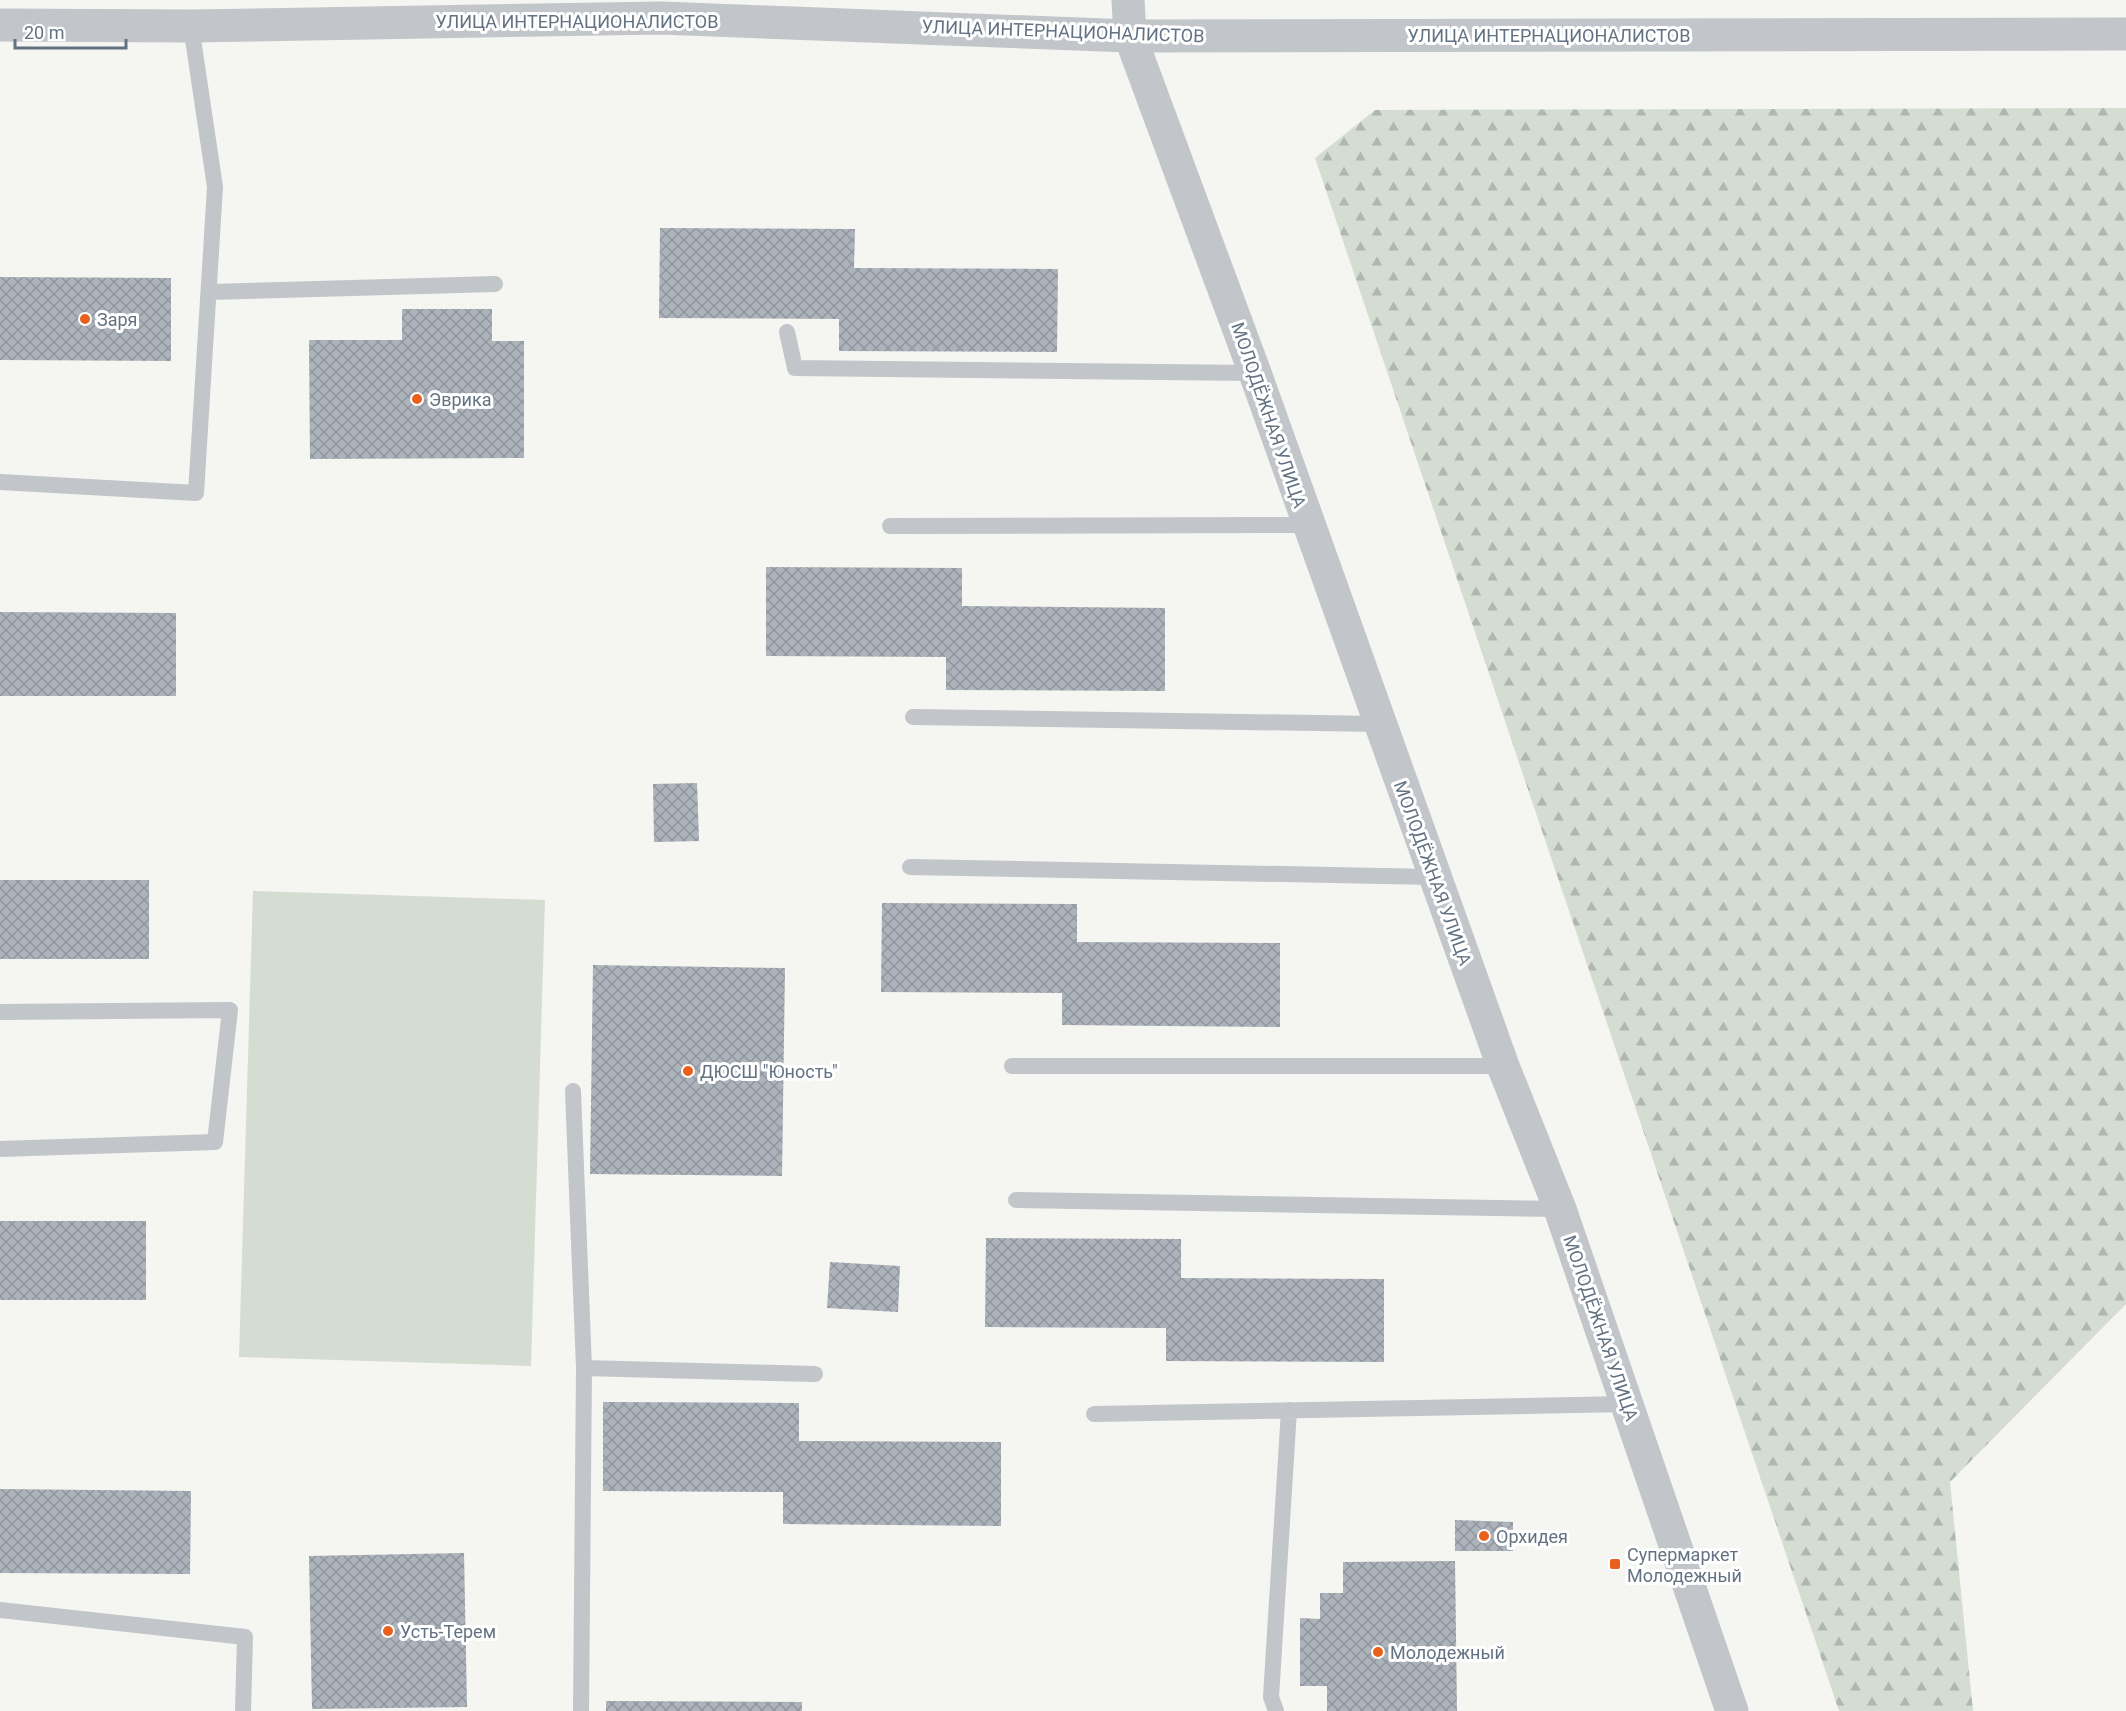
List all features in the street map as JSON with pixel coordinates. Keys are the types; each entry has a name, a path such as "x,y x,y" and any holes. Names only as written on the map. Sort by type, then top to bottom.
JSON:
{"street":[{"name":"МОЛОДЁЖНАЯ УЛИЦА","path":"1128,0 1130,36 1255,373 1378,724 1503,1066 1560,1209 1732,1711"},
{"name":"УЛИЦА ИНТЕРНАЦИОНАЛИСТОВ","path":"0,25 191,26 662,18 1130,36 2126,34"}],"lane":[{"path":"0,482 196,493 215,187 191,26"},
{"path":"209,292 495,284"},
{"path":"787,332 795,368 1255,373"},
{"path":"890,526 1307,525"},
{"path":"913,717 1378,724"},
{"path":"910,867 1434,877"},
{"path":"0,1012 230,1010 215,1142 0,1149"},
{"path":"1012,1066 1503,1066"},
{"path":"573,1091 584,1368 581,1711"},
{"path":"1016,1200 1560,1209"},
{"path":"584,1368 815,1374"},
{"path":"1094,1414 1627,1404"},
{"path":"1276,1711 1271,1697 1289,1410"},
{"path":"0,1610 245,1637 243,1711"}],"green space":[{"path":"2126,108 2126,1304 1950,1482 1973,1711 1839,1711 1315,158 1375,110"},
{"path":"253,891 545,900 531,1366 239,1357"}],"building":[{"path":"660,228 855,229 854,268 1058,269 1057,352 839,351 839,319 659,318"},
{"name":"Заря","path":"0,277 171,278 171,361 0,360"},
{"name":"Эврика","path":"402,309 492,309 492,341 524,341 524,458 310,459 309,340 402,340"},
{"path":"766,567 962,568 962,606 1165,608 1165,691 946,690 946,657 766,656"},
{"path":"0,612 176,613 176,696 0,696"},
{"path":"697,783 699,841 654,842 653,784"},
{"path":"0,880 149,880 149,959 0,959"},
{"path":"882,903 1077,904 1077,942 1280,943 1280,1027 1062,1025 1062,993 881,992"},
{"name":"ДЮСШ \"Юность\"","path":"593,965 785,968 782,1176 590,1174"},
{"path":"0,1221 146,1221 146,1300 0,1300"},
{"path":"986,1238 1181,1239 1181,1278 1384,1279 1384,1362 1166,1361 1166,1328 985,1327"},
{"path":"830,1262 900,1266 898,1312 827,1308"},
{"path":"603,1402 799,1403 799,1441 1001,1442 1001,1526 783,1524 783,1492 603,1491"},
{"path":"0,1489 191,1491 190,1574 0,1573"},
{"name":"Орхидея","path":"1455,1520 1513,1522 1513,1551 1455,1551"},
{"name":"Усть-Терем","path":"464,1553 467,1707 312,1709 309,1556"},
{"name":"Молодежный","path":"1455,1561 1457,1711 1327,1711 1327,1686 1300,1686 1300,1618 1320,1619 1320,1593 1343,1593 1343,1562"},
{"path":"606,1701 802,1702 802,1711 606,1711"}],"place":[{"name":"Заря","path":"85,319"},
{"name":"Эврика","path":"417,399"},
{"name":"ДЮСШ \"Юность\"","path":"688,1071"},
{"name":"Орхидея","path":"1484,1536"},
{"name":"Супермаркет Молодежный","path":"1615,1564"},
{"name":"Усть-Терем","path":"388,1631"},
{"name":"Молодежный","path":"1378,1652"}]}
